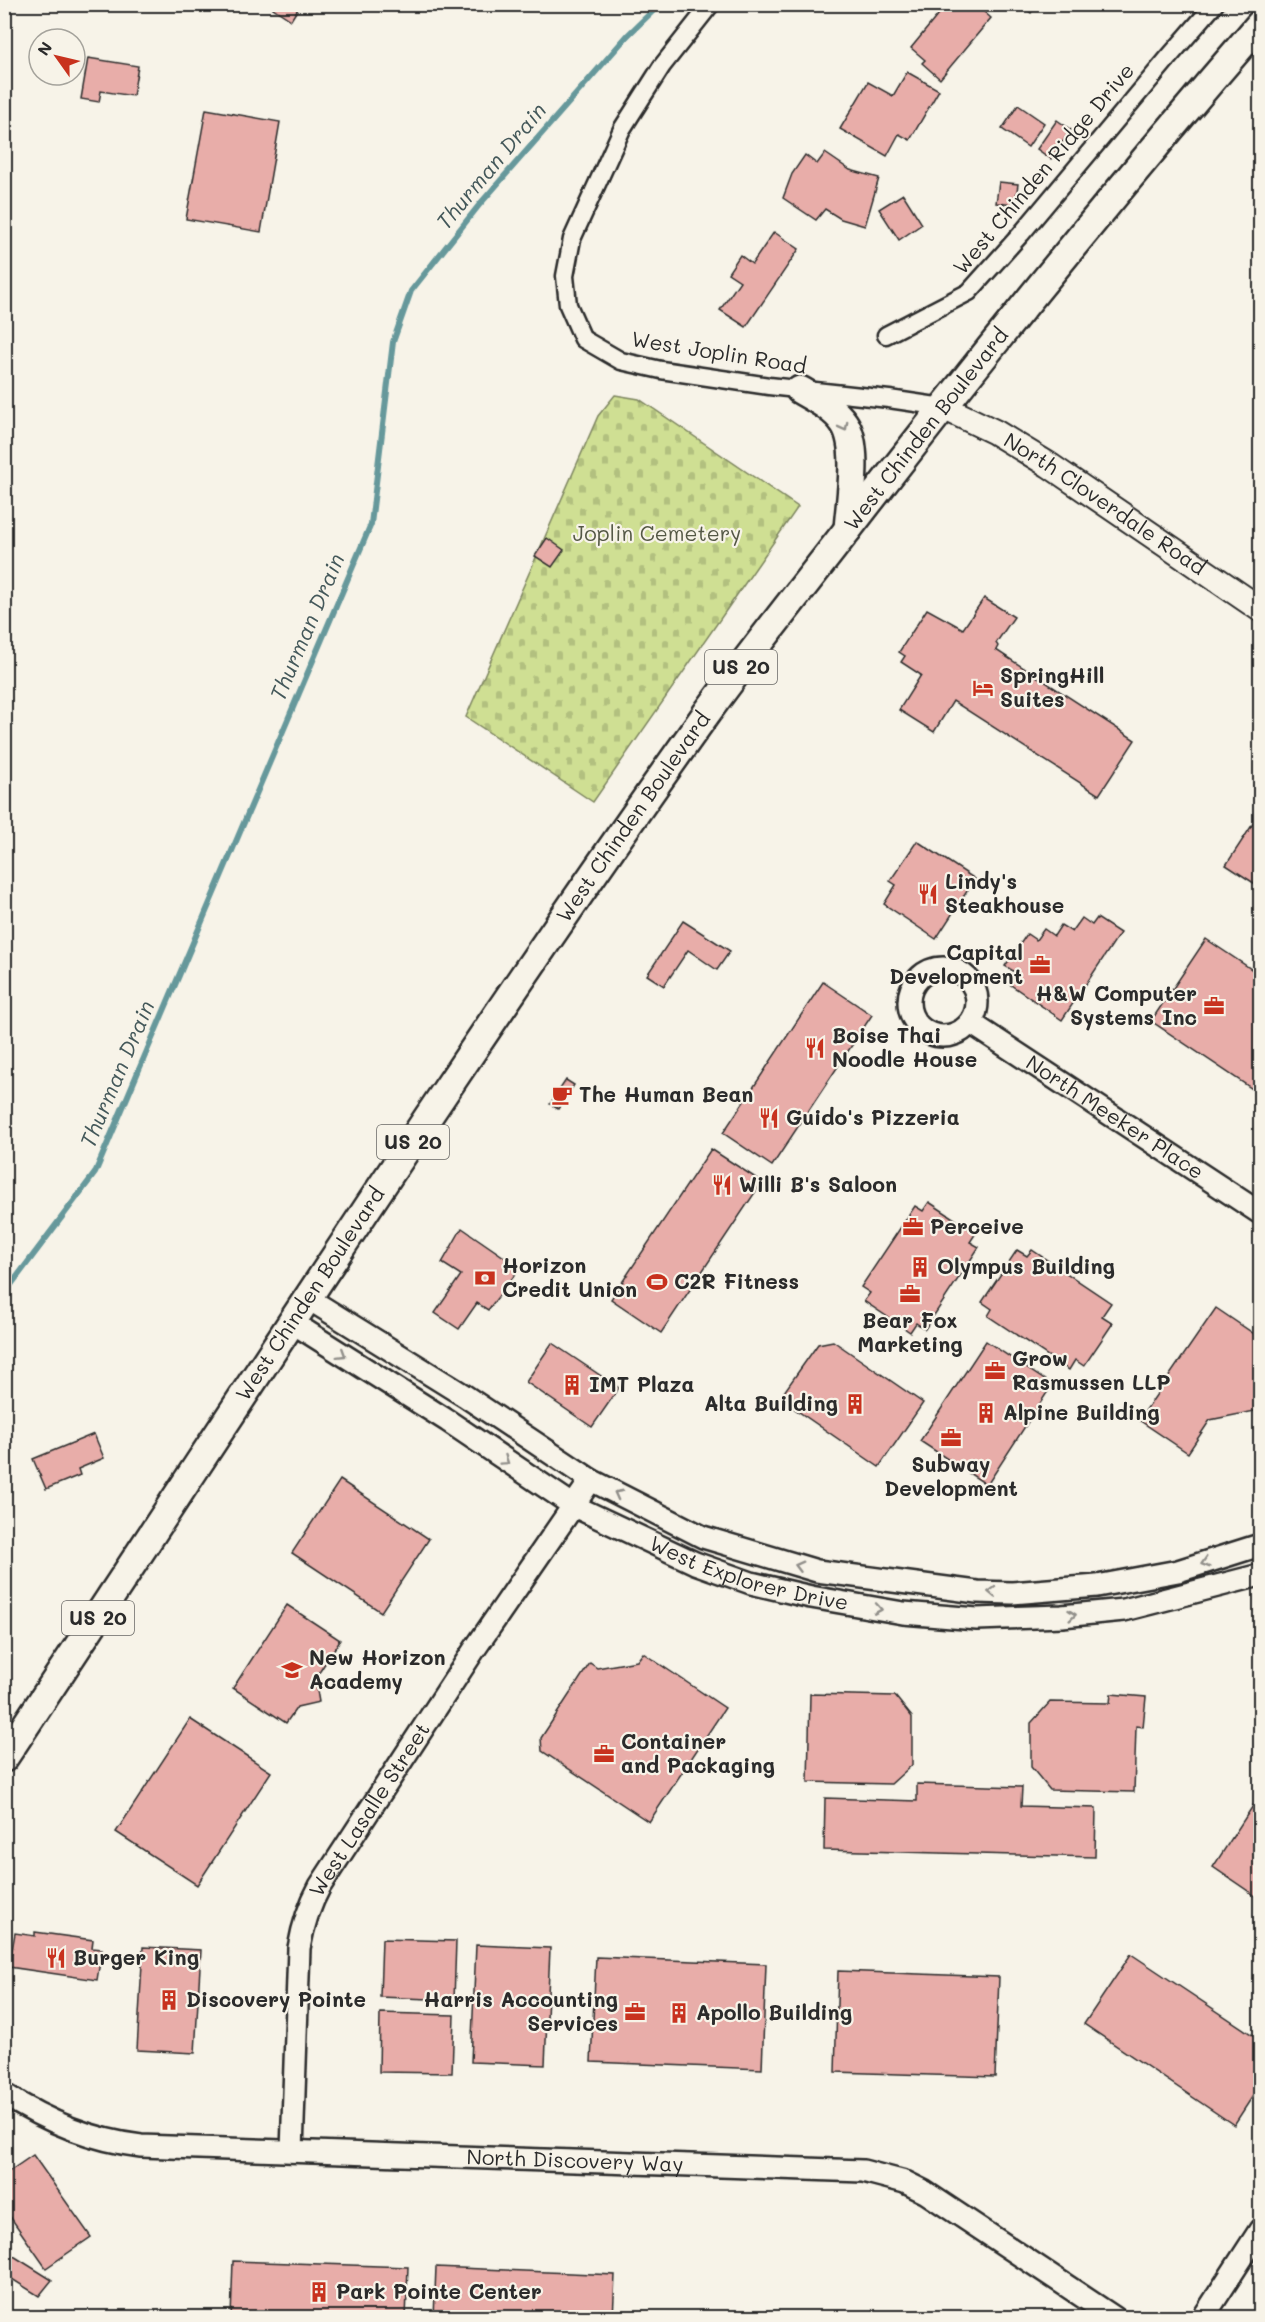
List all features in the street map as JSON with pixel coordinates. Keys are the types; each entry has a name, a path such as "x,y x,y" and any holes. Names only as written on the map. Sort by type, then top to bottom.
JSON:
{"main road":[{"name":"West Chinden Boulevard","path":"4,1758 420,1130 639,809 744,663 943,407 1062,259 1260,24"},
{"path":"800,390 830,409 845,424 853,449 848,529"},
{"name":"North Cloverdale Road","path":"943,407 995,432 1049,465 1260,609"}],"street":[{"name":"West Joplin Road","path":"711,4 662,66 622,129 572,239 565,276 568,305 583,339 621,361 661,370 943,407"},
{"name":"West Chinden Ridge Drive","path":"886,335 969,292 1021,234 1215,4"},
{"name":"North Meeker Place","path":"971,1023 1260,1213"},
{"name":"West Explorer Drive","path":"309,1299 465,1396 591,1480 703,1537 817,1571 977,1592 1012,1593 1097,1586 1178,1571 1260,1545"},
{"name":"West Explorer Drive","path":"292,1323 448,1421 574,1506 695,1563 751,1583 811,1597 903,1613 977,1619 1062,1616 1124,1610 1260,1575"},
{"name":"West Lasalle Street","path":"292,2151 299,1948 302,1926 310,1905 320,1886 453,1682 591,1480"},
{"name":"North Discovery Way","path":"4,2094 54,2124 97,2138 141,2146 840,2169 884,2175 926,2192 1115,2318"},
{"path":"1203,2318 1260,2230"}],"green space":[{"name":"Joplin Cemetery","path":"615,395 639,399 798,507 593,802 466,717 598,416"}],"building":[{"path":"267,4 301,4 291,20"},
{"path":"947,4 975,4 991,18 940,79 922,63 925,60 911,48"},
{"path":"1019,4 1037,4 1031,13"},
{"path":"88,58 138,66 133,96 101,91 99,102 81,99 83,87 87,87"},
{"path":"907,72 939,90 910,140 899,134 887,156 840,129 868,82 893,96"},
{"path":"1018,105 1044,123 1028,147 1002,129"},
{"path":"206,109 280,122 261,232 186,219"},
{"path":"1057,120 1071,130 1051,159 1037,149"},
{"path":"825,153 850,170 879,178 865,226 841,219 825,209 816,220 783,198 792,174 805,155 817,164"},
{"path":"999,182 1018,184 1015,205 996,203"},
{"path":"903,194 922,224 899,240 879,209"},
{"path":"774,232 799,249 746,327 720,310 740,281 728,273 740,255 752,264"},
{"path":"547,538 564,550 552,567 535,556"},
{"name":"SpringHill Suites","path":"984,598 1014,617 996,643 998,646 996,650 1135,740 1099,795 953,701 934,732 899,710 921,675 901,662 905,656 899,652 927,609 963,629"},
{"path":"1260,813 1260,887 1226,865"},
{"name":"Lindy's Steakhouse","path":"917,841 975,879 936,939 884,904 896,885 890,881"},
{"path":"1082,918 1092,925 1097,918 1120,933 1062,1020 1008,983 1015,972 1005,966 1027,934 1036,940 1044,929 1054,936 1061,925 1072,932"},
{"path":"683,921 730,951 717,970 688,950 664,986 647,975"},
{"path":"1206,939 1260,975 1260,1094 1151,1021"},
{"path":"823,982 872,1015 772,1166 723,1133"},
{"name":"The Human Bean","path":"566,1080 574,1085 558,1109 550,1104"},
{"path":"711,1149 762,1182 661,1333 611,1299"},
{"name":"Olympus Building","path":"929,1202 976,1233 970,1242 979,1247 925,1329 916,1323 910,1332 864,1301 870,1293 861,1287 915,1206 923,1211"},
{"name":"Horizon Credit Union","path":"462,1228 520,1268 488,1310 477,1303 459,1329 435,1313 461,1275 442,1263"},
{"path":"1017,1250 1027,1256 1032,1250 1111,1303 1102,1316 1113,1323 1084,1366 1075,1360 1069,1370 988,1316 992,1309 982,1302"},
{"path":"1216,1308 1260,1338 1260,1410 1210,1420 1188,1453 1139,1420"},
{"name":"Alta Building","path":"833,1341 923,1403 879,1467 789,1405 784,1392 818,1344"},
{"name":"Alpine Building","path":"986,1341 1052,1385 987,1485 920,1441"},
{"name":"IMT Plaza","path":"552,1343 619,1388 592,1427 526,1382"},
{"path":"94,1434 104,1458 78,1469 80,1475 46,1489 33,1459"},
{"path":"340,1480 429,1539 381,1612 292,1553"},
{"path":"287,1605 340,1640 315,1679 319,1702 297,1707 286,1723 233,1688"},
{"path":"643,1653 725,1708 649,1822 542,1751 541,1738 590,1663 597,1668 637,1661"},
{"path":"810,1694 895,1696 912,1717 912,1765 891,1784 808,1782"},
{"path":"1111,1694 1146,1697 1143,1727 1136,1726 1134,1792 1050,1790 1031,1767 1031,1723 1050,1702 1110,1703"},
{"path":"190,1719 271,1772 197,1885 116,1832"},
{"path":"917,1784 1022,1787 1021,1806 1096,1808 1095,1857 824,1850 825,1798 917,1801"},
{"path":"1260,1795 1260,1899 1213,1867"},
{"name":"Burger King","path":"35,1932 93,1940 92,1948 102,1949 97,1980 9,1967 15,1933 35,1936"},
{"path":"382,1939 456,1941 454,2000 380,1997"},
{"path":"476,1945 550,1948 545,2065 471,2062"},
{"name":"Discovery Pointe","path":"143,1947 201,1950 195,2053 137,2050"},
{"path":"1131,1954 1260,2040 1260,2085 1234,2125 1084,2024"},
{"name":"Apollo Building","path":"596,1957 766,1964 762,2069 591,2062"},
{"path":"838,1971 999,1977 995,2077 835,2072"},
{"path":"380,2013 454,2015 452,2073 379,2072"},
{"path":"33,2155 91,2237 46,2268 4,2208 4,2175"},
{"path":"4,2250 52,2280 39,2296 4,2274"},
{"name":"Park Pointe Center","path":"233,2261 408,2267 406,2318 231,2318"},
{"path":"436,2267 615,2275 613,2318 434,2318"}],"waterway":[{"name":"Thurman Drain","path":"4,1294 95,1173 371,524 393,342 411,291 480,204 628,35 660,4"}],"place":[{"name":"SpringHill Suites","path":"983,688"},
{"name":"Lindy's Steakhouse","path":"928,894"},
{"name":"Capital Development","path":"1040,965"},
{"name":"H&W Computer Systems Inc","path":"1214,1006"},
{"name":"Boise Thai Noodle House","path":"815,1048"},
{"name":"The Human Bean","path":"562,1095"},
{"name":"Guido's Pizzeria","path":"769,1118"},
{"name":"Willi B's Saloon","path":"722,1185"},
{"name":"Perceive","path":"913,1227"},
{"name":"Olympus Building","path":"920,1267"},
{"name":"Horizon Credit Union","path":"485,1278"},
{"name":"C2R Fitness","path":"657,1282"},
{"name":"Bear Fox Marketing","path":"910,1294"},
{"name":"Grow Rasmussen LLP","path":"995,1371"},
{"name":"IMT Plaza","path":"572,1385"},
{"name":"Alta Building","path":"855,1404"},
{"name":"Alpine Building","path":"986,1413"},
{"name":"Subway Development","path":"951,1438"},
{"name":"New Horizon Academy","path":"292,1670"},
{"name":"Container and Packaging","path":"604,1754"},
{"name":"Burger King","path":"56,1958"},
{"name":"Discovery Pointe","path":"169,2000"},
{"name":"Harris Accounting Services","path":"635,2012"},
{"name":"Apollo Building","path":"679,2013"},
{"name":"Park Pointe Center","path":"319,2292"}]}
